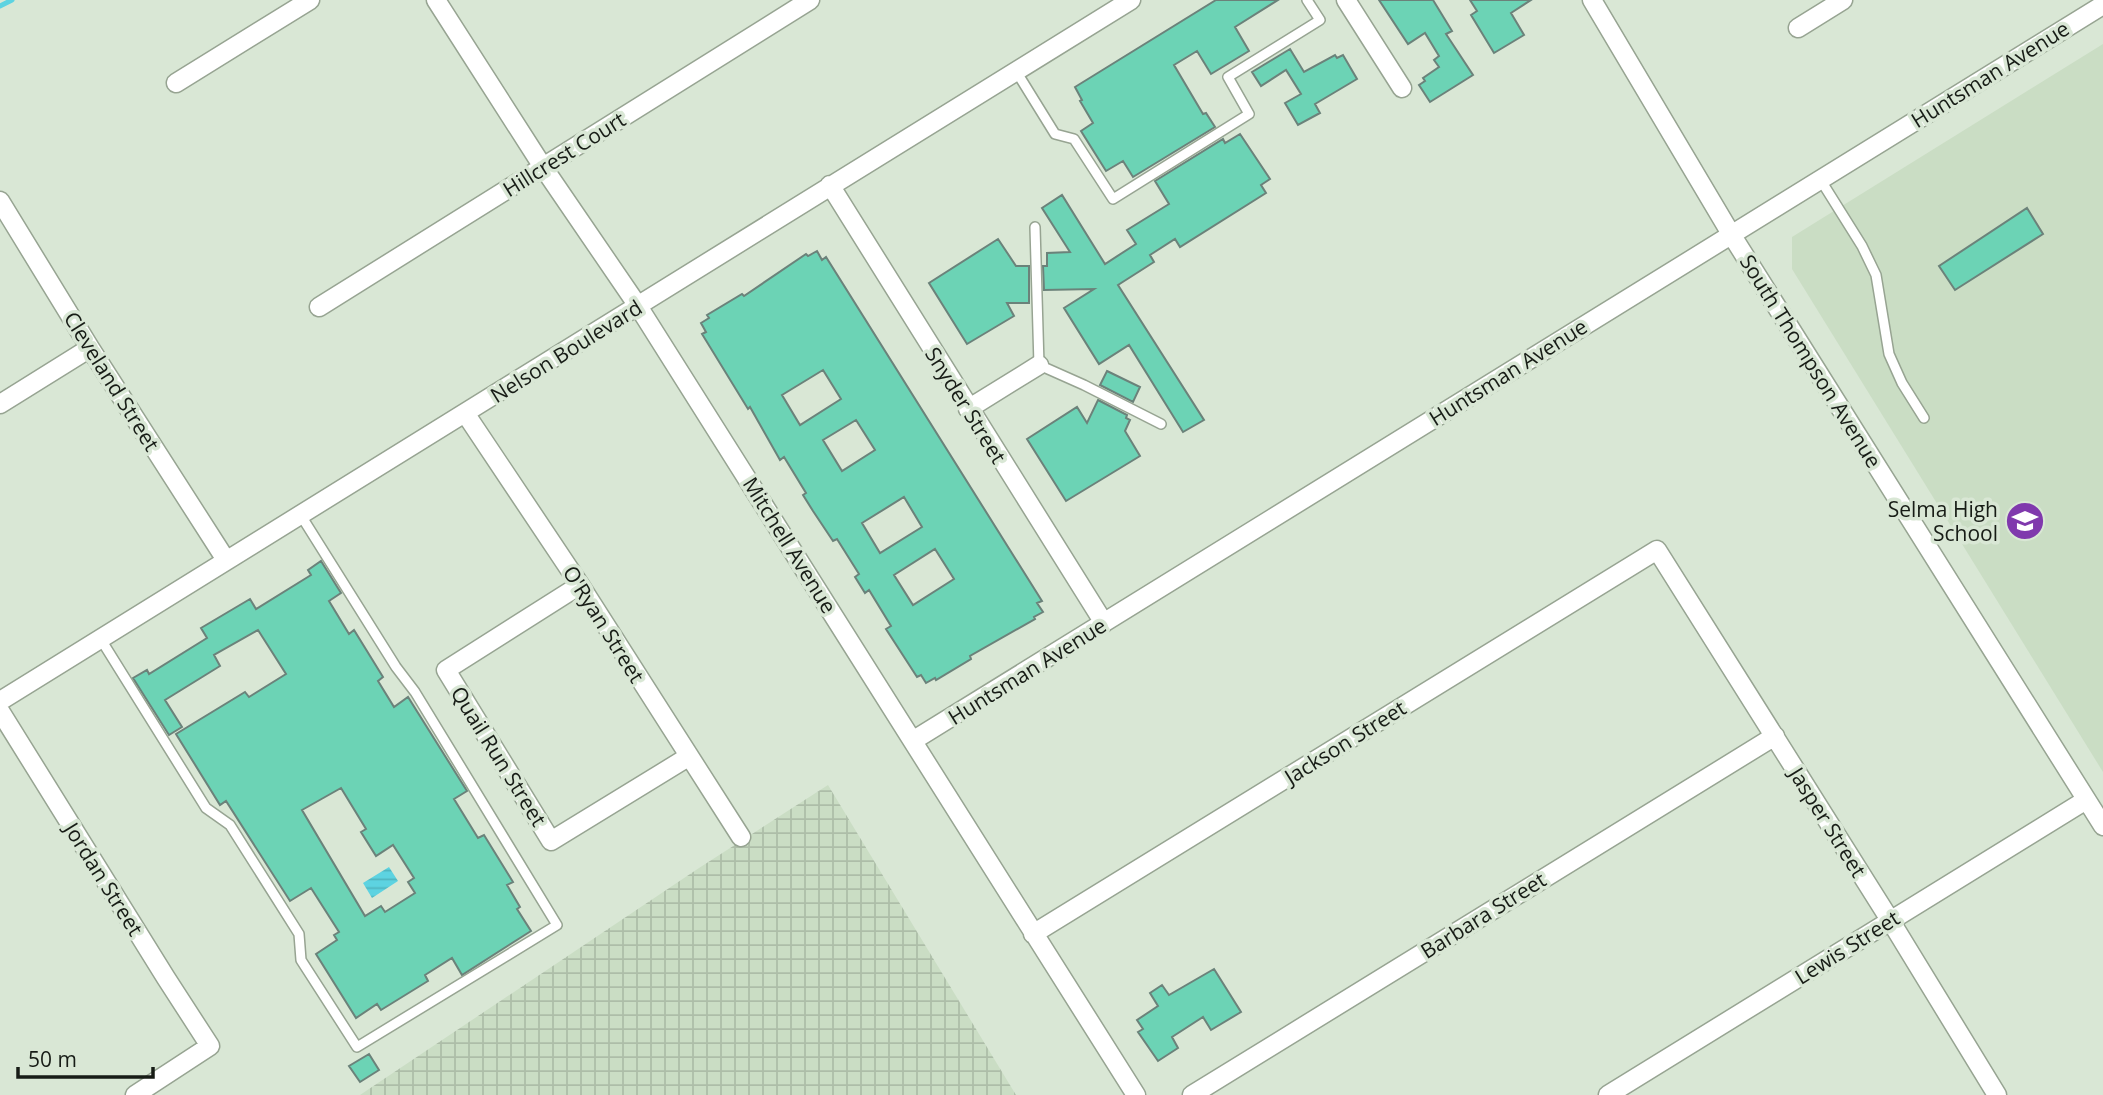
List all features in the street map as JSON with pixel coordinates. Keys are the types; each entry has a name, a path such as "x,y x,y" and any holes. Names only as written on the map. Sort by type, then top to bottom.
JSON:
{"street":[{"path":"176,83 310,0"},
{"name":"Mitchell Avenue","path":"436,0 543,167 638,306 1136,1095"},
{"name":"Hillcrest Court","path":"319,307 810,0"},
{"name":"Nelson Boulevard","path":"0,701 1131,0"},
{"path":"1346,0 1402,88"},
{"name":"South Thompson Avenue","path":"1592,0 1731,234 2103,826"},
{"path":"1798,28 1843,0"},
{"name":"Huntsman Avenue","path":"914,740 2103,5"},
{"name":"Snyder Street","path":"830,186 1104,623"},
{"name":"Cleveland Street","path":"0,201 90,348 226,559"},
{"path":"0,404 90,348"},
{"path":"968,409 1040,365"},
{"name":"O'Ryan Street","path":"465,413 580,585 741,837"},
{"name":"Jasper Street","path":"1657,550 1997,1095"},
{"name":"Jackson Street","path":"1033,934 1657,550"},
{"name":"Quail Run Street","path":"580,585 446,670 551,841 688,757"},
{"name":"Jordan Street","path":"0,711 210,1046 135,1095"},
{"name":"Barbara Street","path":"1192,1095 1774,736"},
{"name":"Lewis Street","path":"1608,1095 2086,800"}],"lane":[{"path":"1016,71 1055,134 1074,139 1113,200 1249,114 1228,77 1320,20 1307,0"},
{"path":"1820,178 1862,246 1876,275 1889,354 1902,383 1924,418"},
{"path":"1035,227 1040,365 1161,424"},
{"path":"100,638 206,808 230,825 299,934 301,960 357,1047 557,925 415,692 396,667 300,514"}],"shaded area":[{"name":"Selma High School","path":"2103,44 2103,772 1792,269 1792,237"},
{"path":"828,785 1016,1095 360,1095 699,868"}],"water":[{"path":"389,867 398,881 372,898 363,883"}],"building":[{"path":"1216,0 1278,0 1235,27 1249,51 1211,74 1197,51 1174,65 1203,114 1206,113 1215,127 1133,177 1123,161 1106,171 1081,131 1093,123 1075,87"},
{"path":"1379,0 1433,0 1452,31 1446,34 1473,75 1430,102 1419,85 1425,81 1423,78 1439,67 1434,60 1439,56 1425,33 1408,44"},
{"path":"1470,0 1531,0 1511,13 1524,35 1494,53 1471,15 1477,11"},
{"path":"1290,49 1304,72 1335,55 1337,58 1343,55 1357,79 1315,104 1320,113 1298,125 1285,103 1301,94 1286,70 1261,86 1252,72"},
{"path":"1240,134 1270,179 1261,185 1266,193 1180,247 1175,239 1150,255 1154,262 1118,285 1204,420 1183,432 1129,345 1099,364 1064,308 1094,289 1044,290 1043,266 1047,266 1047,253 1070,252 1042,208 1062,195 1105,264 1136,244 1127,230 1169,204 1155,181 1223,139 1225,143"},
{"path":"2027,208 2043,234 1955,290 1939,266"},
{"path":"998,239 1016,266 1029,266 1029,303 1007,303 1014,316 967,344 929,283"},
{"path":"817,251 822,260 826,257 1042,601 1037,603 1043,612 1034,617 1035,619 970,656 971,659 936,680 935,678 926,683 921,675 917,677 886,629 891,626 869,590 865,593 855,577 859,574 837,539 833,541 813,511 803,495 806,493 784,457 780,460 750,407 748,409 702,334 706,332 701,323 709,318 707,315 742,294 744,296 806,254 808,256","holes":["823,370 841,399 800,425 782,395","856,420 875,450 842,471 823,440","904,497 922,527 880,553 862,523","935,549 954,579 913,605 894,575"]},
{"path":"1107,371 1140,387 1133,402 1100,385"},
{"path":"1098,400 1127,415 1126,418 1130,420 1125,431 1140,456 1066,501 1027,439 1077,407 1087,423"},
{"path":"321,561 341,593 329,601 349,634 354,630 383,677 378,681 394,707 408,697 467,791 454,799 478,838 484,835 513,882 507,885 520,907 517,909 531,931 462,975 452,958 425,975 428,981 381,1010 377,1004 356,1018 316,954 337,940 334,935 339,932 311,888 290,901 226,801 220,805 176,734 245,692 249,697 286,674 258,630 214,655 220,666 165,700 182,727 169,735 133,678 147,670 149,674 207,638 201,628 250,599 256,609 311,575 308,570","holes":["341,788 366,829 361,832 376,856 393,845 414,878 408,882 415,893 385,912 381,906 365,916 302,810"]},
{"path":"1214,969 1241,1012 1211,1030 1203,1017 1172,1037 1178,1048 1158,1061 1138,1032 1143,1029 1137,1020 1158,1006 1150,993 1162,985 1169,995"},
{"path":"369,1054 379,1070 360,1082 349,1066"}],"waterway":[{"path":"0,6 12,0"}],"place":[{"name":"Selma High School","path":"2025,521"}]}
